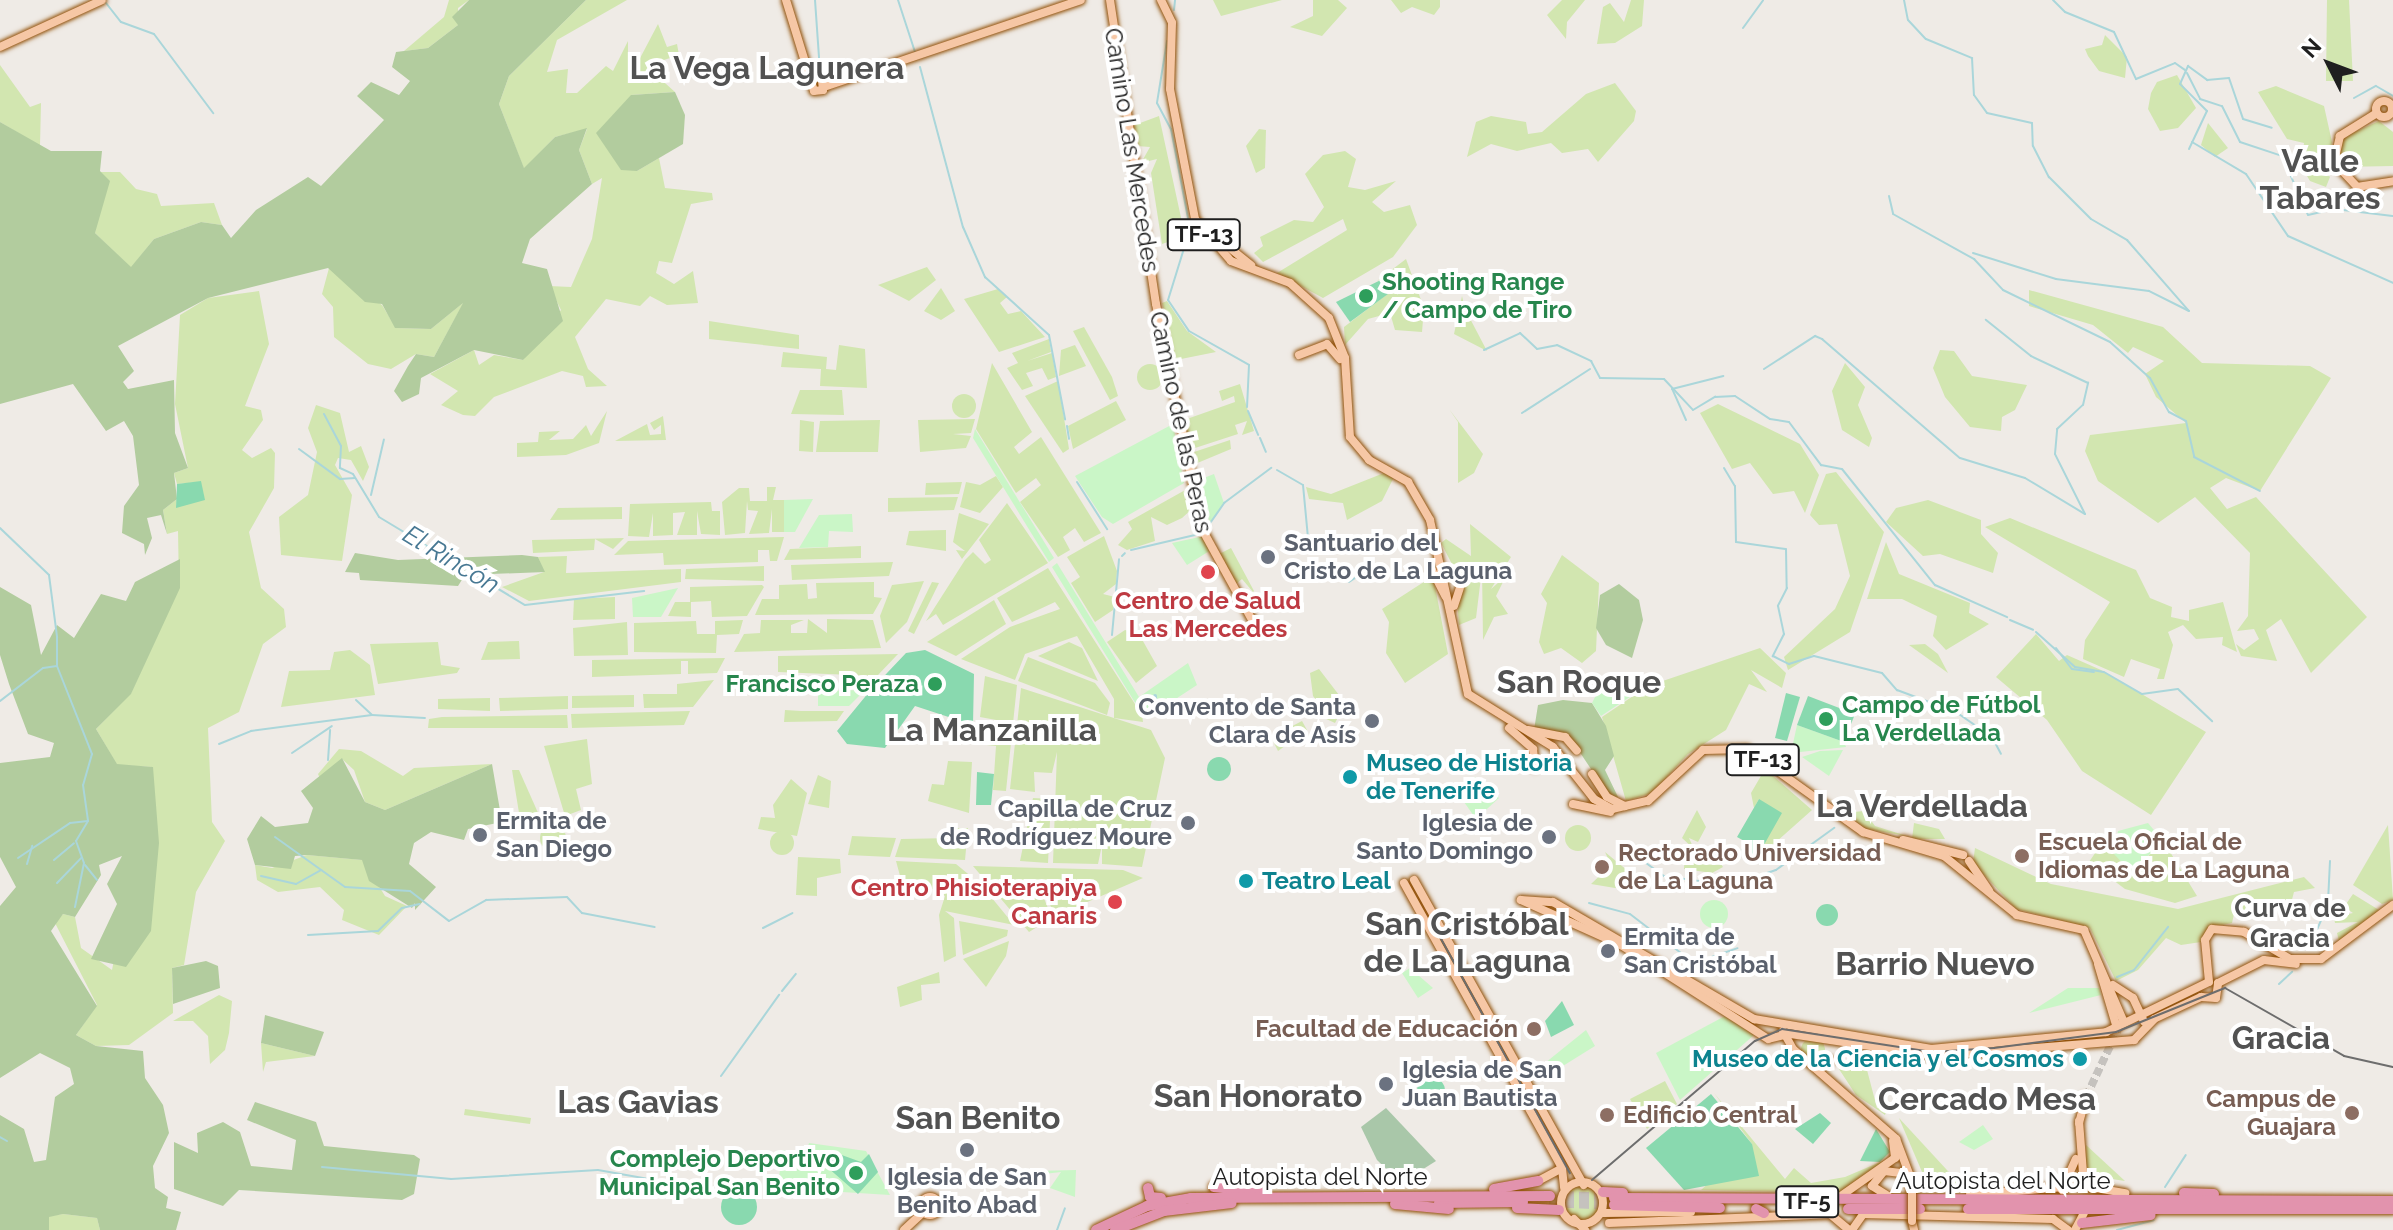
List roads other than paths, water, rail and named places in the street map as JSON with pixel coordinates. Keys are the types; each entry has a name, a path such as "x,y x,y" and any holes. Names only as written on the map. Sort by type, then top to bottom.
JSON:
{"highway":[{"path":"1425,1197 1538,1181"},
{"path":"1214,1187 1306,1198"},
{"path":"1148,1188 1152,1198 1250,1197"},
{"path":"1470,1190 1563,1190"},
{"path":"1603,1192 2000,1201"},
{"path":"2184,1193 2272,1201"},
{"name":"Autopista del Norte","path":"1096,1230 1163,1202 1250,1197 1550,1199 1395,1204 1232,1203 1165,1207 1108,1230"},
{"path":"1884,1198 1901,1197"},
{"path":"1134,1201 1163,1198"},
{"name":"Autopista del Norte","path":"2393,1201 1614,1201 1760,1211 2393,1209"},
{"path":"1115,1230 1232,1203"},
{"path":"1395,1204 1559,1210"},
{"path":"1957,1209 2000,1216"},
{"path":"2080,1222 2237,1209"}],"main road":[{"path":"0,47 102,0"},
{"path":"786,0 805,64 822,83 1081,0"},
{"name":"TF-13","path":"1161,0 1172,23 1170,89 1195,219 1223,255 1299,288 1329,318 1345,358 1346,404 1358,450 1419,496 1449,587 1460,681 1503,721 1553,747 1594,799 1630,809 1661,790 1703,750 1739,746 1863,832 1944,856 1994,898 2035,922 2080,928 2096,949 2112,984 2121,1028"},
{"name":"Camino Las Mercedes","path":"1109,1 1155,298"},
{"path":"2392,105 2388,116 2377,113 2340,136 2335,164 2357,187 2393,181"},
{"path":"1231,249 1262,272"},
{"name":"Camino de las Peras","path":"1155,298 1203,534 1257,629"},
{"path":"1299,355 1335,347 1346,404"},
{"path":"1432,570 1453,615"},
{"path":"1453,615 1460,588"},
{"path":"1503,721 1533,749 1535,767"},
{"path":"1515,728 1565,737 1577,751"},
{"path":"1592,774 1619,805 1635,806 1661,790"},
{"path":"1573,804 1630,809"},
{"path":"1888,841 1940,844 1966,858 1994,898"},
{"path":"1584,1185 1410,885 1562,1168 1563,1190 1559,1210 1586,1230 1601,1221"},
{"path":"1530,902 1545,905 1771,1023 1931,1049 2121,1028 2139,1039 2146,1027 2210,987"},
{"path":"1612,939 1762,1032 1782,1036 1805,1035 1936,1056 2121,1028 2272,957 2334,954 2392,909"},
{"path":"2210,987 2205,940 2212,929 2244,932 2272,957"},
{"path":"2096,949 2121,1028"},
{"path":"2112,984 2133,998 2146,1027"},
{"path":"1762,1032 1771,1023"},
{"path":"1771,1023 1815,1068 1892,1135 1908,1162 1912,1188 1910,1228"},
{"path":"1800,1054 1805,1035"},
{"path":"1782,1036 1889,1136 1898,1172 1912,1188"},
{"path":"1815,1068 1830,1061"},
{"path":"2085,1196 2080,1187 2076,1159 2079,1121 2086,1097"},
{"path":"2079,1121 2084,1186 2125,1193"},
{"path":"1838,1198 1894,1159 1908,1162"},
{"path":"2064,1190 2076,1159"},
{"path":"1908,1162 1898,1172 1875,1175 1872,1186 1901,1197 2080,1187"},
{"path":"1538,1181 1562,1168"},
{"path":"1563,1190 1584,1185 1603,1192 1601,1221"},
{"path":"1574,1219 1601,1221 1760,1211"},
{"path":"1792,1211 1833,1214 1850,1230 1863,1214 2060,1218 2068,1230"},
{"path":"904,1230 922,1213"}],"waterway":[{"path":"815,0 820,71"},
{"path":"898,0 915,52"},
{"path":"1174,10 1175,0"},
{"path":"1743,28 1763,0"},
{"path":"1904,0 1908,20 1926,39 1972,58 1974,95 1987,113 2032,123 2033,146 2049,177 2091,219 2127,240 2189,311 2149,291 2056,279 1973,253"},
{"name":"Valle Tabares","path":"2053,0 2065,12 2114,32 2136,79 2175,63 2185,70"},
{"path":"106,3 121,22 154,34 213,113"},
{"path":"1167,41 1157,103 1171,129 1190,229 1168,300 1189,331 1249,365 1247,407"},
{"path":"2189,149 2207,111 2180,84 2188,66 2207,80 2229,78 2243,119 2272,128"},
{"path":"920,67 963,227 985,277 1049,335 1065,419"},
{"name":"Valle Tabares","path":"2187,73 2200,99 2222,106 2240,142 2282,156 2308,215 2335,209 2393,216"},
{"path":"2354,98 2376,86 2393,96"},
{"path":"2192,142 2246,174 2288,236 2393,283"},
{"path":"1889,196 1893,214 1974,259 2003,290 2110,342 2150,378 2169,412 2186,421 2194,457 2260,491"},
{"path":"1764,369 1815,336 1822,339 1960,458 2025,478 2085,514 2055,454 2057,429 2083,405 2088,383 2031,356 1986,320"},
{"path":"1484,350 1520,333 1537,349 1557,345 1591,361 1600,378 1664,379 1693,410 1715,397 1735,396 1770,419 1789,422 1821,465 1842,469 1935,585 2007,617"},
{"path":"1522,413 1590,369"},
{"path":"1686,420 1672,389 1723,376"},
{"path":"1248,411 1258,435"},
{"name":"El Rincón","path":"324,414 341,446 340,468 353,474 379,517 525,605 644,591"},
{"path":"1067,426 1069,439"},
{"path":"1260,438 1266,452"},
{"path":"371,495 384,439"},
{"path":"299,449 340,479 355,478"},
{"path":"1206,529 1224,503 1271,468"},
{"path":"1724,468 1735,486 1736,542 1786,549 1787,588 1778,606 1784,634 1773,656 1789,664 1814,656 1882,673 1897,690 1956,712 1992,737 2001,754"},
{"path":"1277,470 1303,485 1309,549"},
{"path":"1077,482 1107,529"},
{"path":"0,528 49,575 57,637 57,666 43,668 0,701"},
{"path":"1131,550 1199,534"},
{"path":"1122,556 1125,553"},
{"path":"1112,635 1119,559"},
{"path":"1349,582 1358,576"},
{"path":"2010,620 2033,630"},
{"path":"2036,632 2075,667 2104,672 2142,694 2178,689 2212,721"},
{"path":"2056,648 2072,669 2094,672"},
{"path":"57,666 92,754 83,785 88,821 76,841 84,863 75,907"},
{"path":"1155,696 1155,712"},
{"path":"356,700 372,715"},
{"path":"219,744 251,731 372,715 425,718"},
{"path":"292,753 332,726"},
{"path":"328,760 330,730"},
{"path":"18,858 70,823 88,821"},
{"path":"1706,884 1721,889 1776,870 1834,828"},
{"path":"275,837 345,887 410,891 449,921 486,900 567,897 582,913 655,927"},
{"path":"54,860 74,843"},
{"path":"1621,845 1664,876 1699,881"},
{"path":"27,864 32,846"},
{"path":"57,883 81,858"},
{"path":"2328,902 2330,861"},
{"path":"85,865 97,880"},
{"path":"261,876 296,884 321,870"},
{"path":"1589,903 1630,914 1694,963 1738,948"},
{"path":"308,935 378,931 402,908 420,904"},
{"path":"2308,950 2326,909"},
{"path":"763,928 792,913"},
{"path":"2117,977 2134,970 2168,927"},
{"path":"2279,984 2292,972"},
{"path":"782,991 796,974"},
{"path":"721,1076 779,995"},
{"path":"0,1137 7,1141"},
{"path":"2165,1187 2186,1155"},
{"path":"322,1167 451,1179 598,1170 677,1184"},
{"path":"1057,1230 1065,1208"},
{"path":"2117,1230 2154,1220"}],"tunnel":[{"path":"2086,1097 2122,1021"},
{"path":"1564,1196 1614,1198"},
{"path":"1549,1202 1614,1205"}],"tram line":[{"path":"1434,926 1570,1173"},
{"path":"1592,1180 1755,1041 1782,1029 1933,1052 1994,1048 2116,1032 2225,988 2344,1056 2393,1067"}],"place":[{"name":"Shooting Range / Campo de Tiro","path":"1366,296"},
{"name":"Santuario del Cristo de La Laguna","path":"1268,557"},
{"name":"Centro de Salud Las Mercedes","path":"1208,572"},
{"name":"Francisco Peraza","path":"935,684"},
{"name":"Campo de Fútbol La Verdellada","path":"1826,719"},
{"name":"Convento de Santa Clara de Asís","path":"1372,721"},
{"name":"Museo de Historia de Tenerife","path":"1350,777"},
{"name":"Capilla de Cruz de Rodríguez Moure","path":"1188,823"},
{"name":"Ermita de San Diego","path":"480,835"},
{"name":"Iglesia de Santo Domingo","path":"1549,837"},
{"name":"Escuela Oficial de Idiomas de La Laguna","path":"2022,856"},
{"name":"Rectorado Universidad de La Laguna","path":"1602,867"},
{"name":"Teatro Leal","path":"1246,881"},
{"name":"Centro Phisioterapiya Canaris","path":"1115,902"},
{"name":"Ermita de San Cristóbal","path":"1608,951"},
{"name":"Facultad de Educación","path":"1534,1029"},
{"name":"Museo de la Ciencia y el Cosmos","path":"2080,1059"},
{"name":"Iglesia de San Juan Bautista","path":"1386,1084"},
{"name":"Campus de Guajara","path":"2352,1113"},
{"name":"Edificio Central","path":"1607,1115"},
{"name":"Iglesia de San Benito Abad","path":"967,1150"},
{"name":"Complejo Deportivo Municipal San Benito","path":"856,1173"}],"district":[{"name":"La Vega Lagunera","path":"767,68"},
{"name":"Valle Tabares","path":"2320,180"},
{"name":"San Roque","path":"1579,682"},
{"name":"La Manzanilla","path":"992,730"},
{"name":"La Verdellada","path":"1922,806"},
{"name":"Curva de Gracia","path":"2290,924"},
{"name":"San Cristóbal de La Laguna","path":"1467,944"},
{"name":"Barrio Nuevo","path":"1935,964"},
{"name":"Gracia","path":"2281,1038"},
{"name":"San Honorato","path":"1258,1096"},
{"name":"Cercado Mesa","path":"1987,1099"},
{"name":"Las Gavias","path":"638,1102"},
{"name":"San Benito","path":"978,1118"}]}
